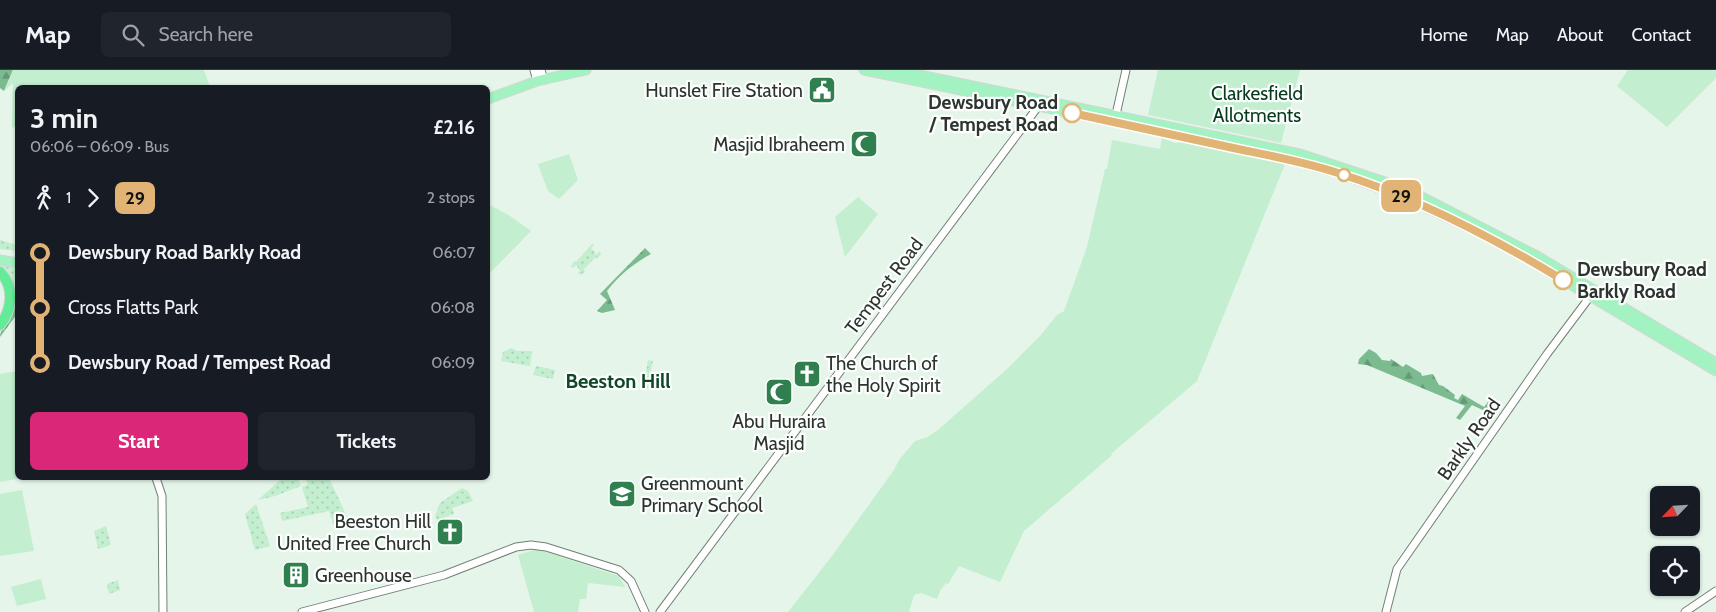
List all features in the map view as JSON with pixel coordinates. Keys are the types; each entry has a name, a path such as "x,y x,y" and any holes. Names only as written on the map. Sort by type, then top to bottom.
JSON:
{"highway":[{"path":"0,272 6,281 11,298 7,316 0,325"}],"main road":[{"path":"546,70 559,76"},
{"path":"490,98 541,81 586,70"},
{"path":"864,70 959,86 1286,155 1339,173 1406,198 1474,230 1716,363"},
{"path":"896,70 959,86"},
{"path":"0,255 15,257"},
{"path":"0,260 15,262"},
{"path":"1592,294 1716,371"}],"street":[{"path":"534,70 541,81"},
{"path":"541,70 541,81"},
{"path":"1115,118 1126,70"},
{"name":"Tempest Road","path":"660,612 1041,103"},
{"name":"Barkly Road","path":"1386,612 1397,569 1547,354 1592,294"},
{"path":"157,480 162,496 163,612"},
{"path":"302,612 444,575 516,547 531,545 546,546 620,570 631,581 645,612"},
{"path":"1685,612 1716,591"}],"green space":[{"path":"0,70 13,70 4,91 0,88"},
{"path":"13,70 204,70 209,85 15,85 15,128 12,127 13,83 4,91"},
{"name":"Clarkesfield Allotments","path":"1158,70 1300,70 1281,143 1148,115"},
{"path":"1628,70 1716,70 1716,78 1667,127 1617,86"},
{"path":"1162,138 1175,143 1179,142 1285,164 1197,381 1024,531 1000,582 959,566 948,584 946,583 940,591 937,599 921,593 914,595 909,612 788,612 832,556 894,470 899,460 915,441 928,437 939,429 1007,369 1040,336 1057,315 1064,311 1087,247 1105,169 1107,169 1112,140 1160,149"},
{"path":"569,154 578,180 559,199 548,191 538,164"},
{"path":"858,197 878,214 845,257 835,217"},
{"path":"490,205 531,231 490,273"},
{"path":"0,240 15,244 15,251 0,249"},
{"path":"592,244 594,245 591,248 596,255 600,251 601,254 584,269 585,271 581,275 578,273 580,271 576,265 573,268 571,266"},
{"path":"645,248 651,254 627,270 607,291 615,310 602,313 597,311 607,300 600,294"},
{"path":"0,263 15,267 15,291 8,274 0,268"},
{"path":"15,291 15,317 0,337 2,329 12,312"},
{"path":"511,348 518,351 532,351 530,366 501,361 503,352"},
{"path":"1369,349 1382,360 1390,361 1391,359 1403,367 1406,364 1421,373 1422,376 1433,374 1439,385 1455,395 1454,398 1458,400 1462,394 1484,407 1491,398 1495,399 1489,413 1472,405 1460,420 1456,418 1465,406 1367,365 1358,364 1359,359"},
{"path":"648,360 653,361 647,390 643,389"},
{"path":"536,366 555,370 553,379 533,375"},
{"path":"15,371 15,479 0,482 0,374"},
{"path":"280,480 299,480 301,486 258,500"},
{"path":"306,480 330,480 350,523 347,526 334,527 329,511 282,521 280,513 308,507 302,487 308,484"},
{"path":"462,488 468,491 473,501 452,508 454,514 437,520 435,516 440,503"},
{"path":"22,490 34,551 0,556 0,494"},
{"path":"256,504 270,546 255,550 245,514"},
{"path":"106,526 111,545 98,549 94,531"},
{"path":"537,549 619,576 625,587 588,583 586,599 580,599 578,612 534,612 518,555"},
{"path":"41,579 46,599 17,606 11,587"},
{"path":"118,580 120,590 109,594 107,584"}],"bus line":[{"name":"29","path":"1072,113 1288,159 1339,173 1406,198 1474,230 1563,280"}],"place":[{"name":"Hunslet Fire Station","path":"822,90"},
{"name":"Dewsbury Road / Tempest Road","path":"1072,113"},
{"name":"Masjid Ibraheem","path":"864,144"},
{"name":"Dewsbury Road Barkly Road","path":"1563,280"},
{"name":"The Church of the Holy Spirit","path":"807,374"},
{"name":"Abu Huraira Masjid","path":"779,392"},
{"name":"Greenmount Primary School","path":"622,494"},
{"name":"Beeston Hill United Free Church","path":"450,532"},
{"name":"Greenhouse","path":"296,575"}],"district":[{"name":"Beeston Hill","path":"618,381"}]}
